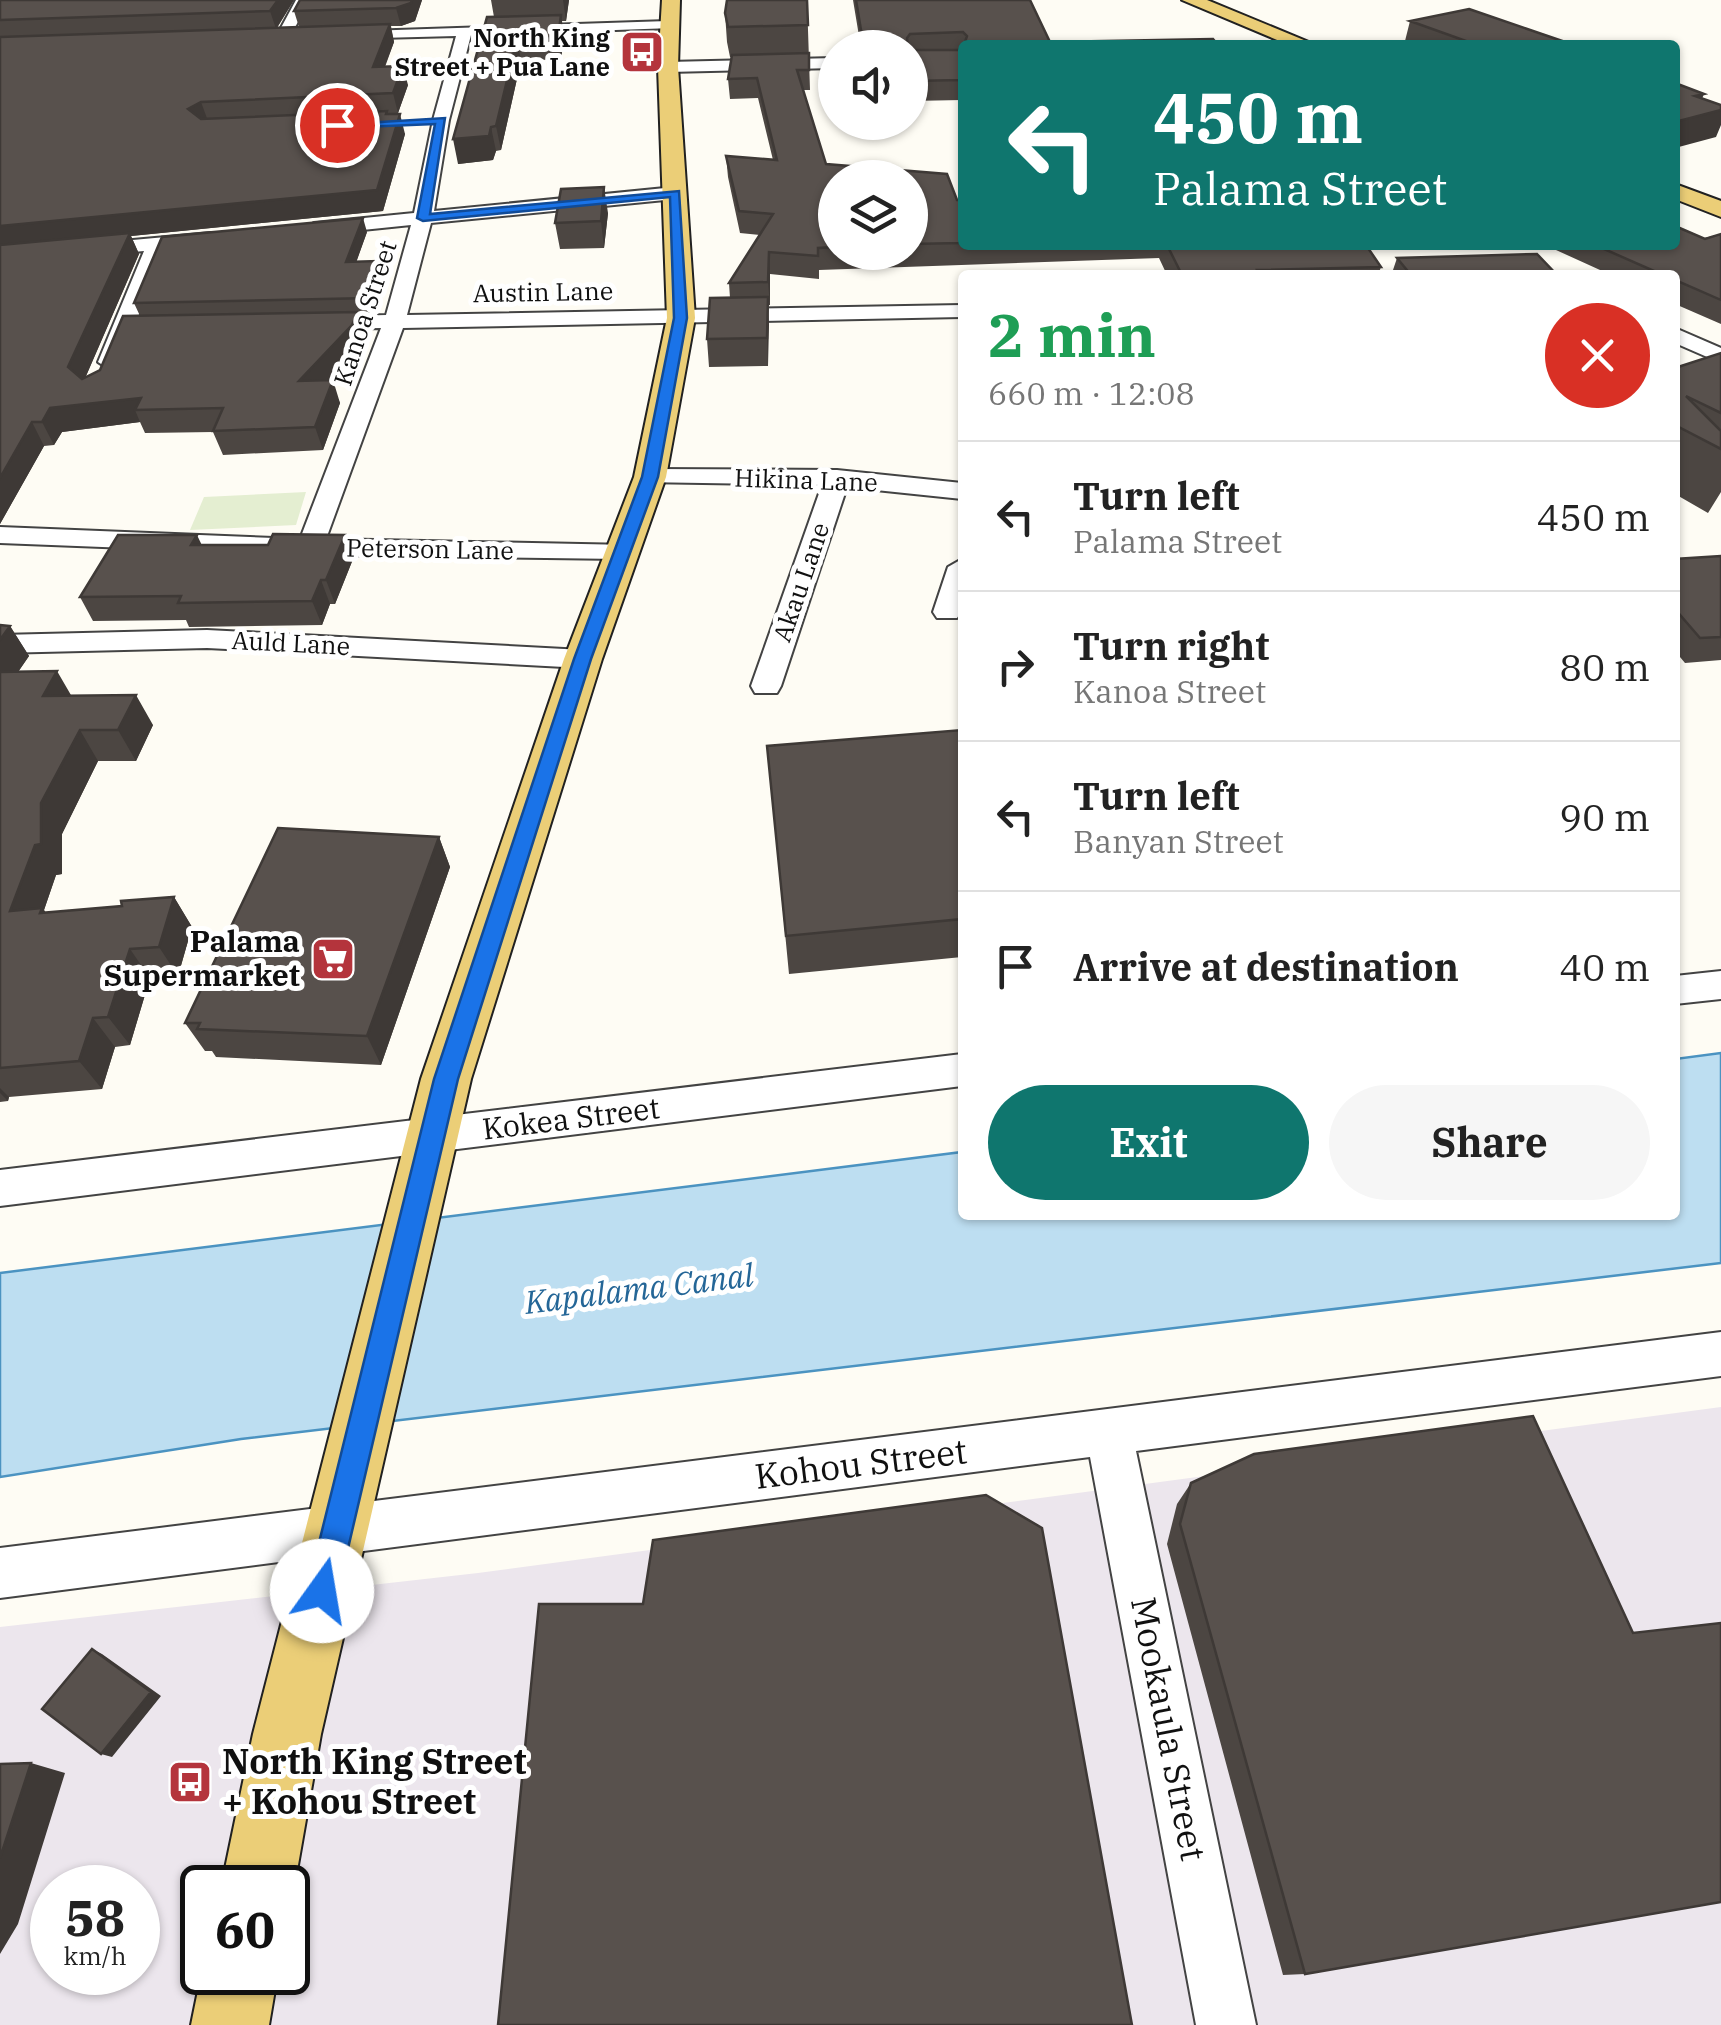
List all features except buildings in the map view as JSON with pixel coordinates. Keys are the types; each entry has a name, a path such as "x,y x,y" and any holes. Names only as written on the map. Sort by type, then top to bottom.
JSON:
{"main road":[{"path":"1191,0 1293,40"},
{"path":"262,1865 288,1734 446,1079 582,659 650,477 681,318 668,66 670,12"},
{"path":"1680,189 1708,181"},
{"path":"1680,193 1721,210"},
{"path":"230,2025 236,1995"}],"street":[{"path":"302,36 277,37 303,0"},
{"path":"321,36 464,31 670,12"},
{"name":"Kanoa Street","path":"310,548 395,320 423,218 434,121 464,31"},
{"path":"668,66 818,63"},
{"path":"290,231 675,194"},
{"path":"0,258 233,237"},
{"path":"102,376 133,328 157,244"},
{"name":"Austin Lane","path":"278,324 958,311"},
{"path":"1680,337 1721,356"},
{"name":"Hikina Lane","path":"650,477 837,478 958,490"},
{"name":"Akau Lane","path":"766,686 837,478"},
{"name":"Peterson Lane","path":"0,535 310,548 621,551"},
{"path":"947,612 958,580"},
{"name":"Auld Lane","path":"0,644 207,639 582,659"},
{"path":"1680,989 1721,985"},
{"name":"Kokea Street","path":"0,1188 427,1158 958,1071"},
{"name":"Kohou Street","path":"0,1573 1721,1354"},
{"name":"Mookaula Street","path":"1109,1433 1226,2025"}],"shaded area":[{"path":"1721,1407 1721,2025 0,2025 0,1627 478,1573"}],"green space":[{"path":"306,492 296,525 190,530 204,497"}],"water":[{"name":"Kapalama Canal","path":"1721,1053 1721,1263 241,1439 0,1477 0,1273 958,1153 958,1220 1680,1220 1680,1058"}],"place":[{"name":"North King Street + Pua Lane","path":"642,52"},
{"name":"Palama Supermarket","path":"333,959"},
{"name":"North King Street + Kohou Street","path":"190,1782"}],"route":[{"path":"322,1591 446,1079 582,659 650,477 681,318 675,194 423,218 441,120 337,125"}]}
